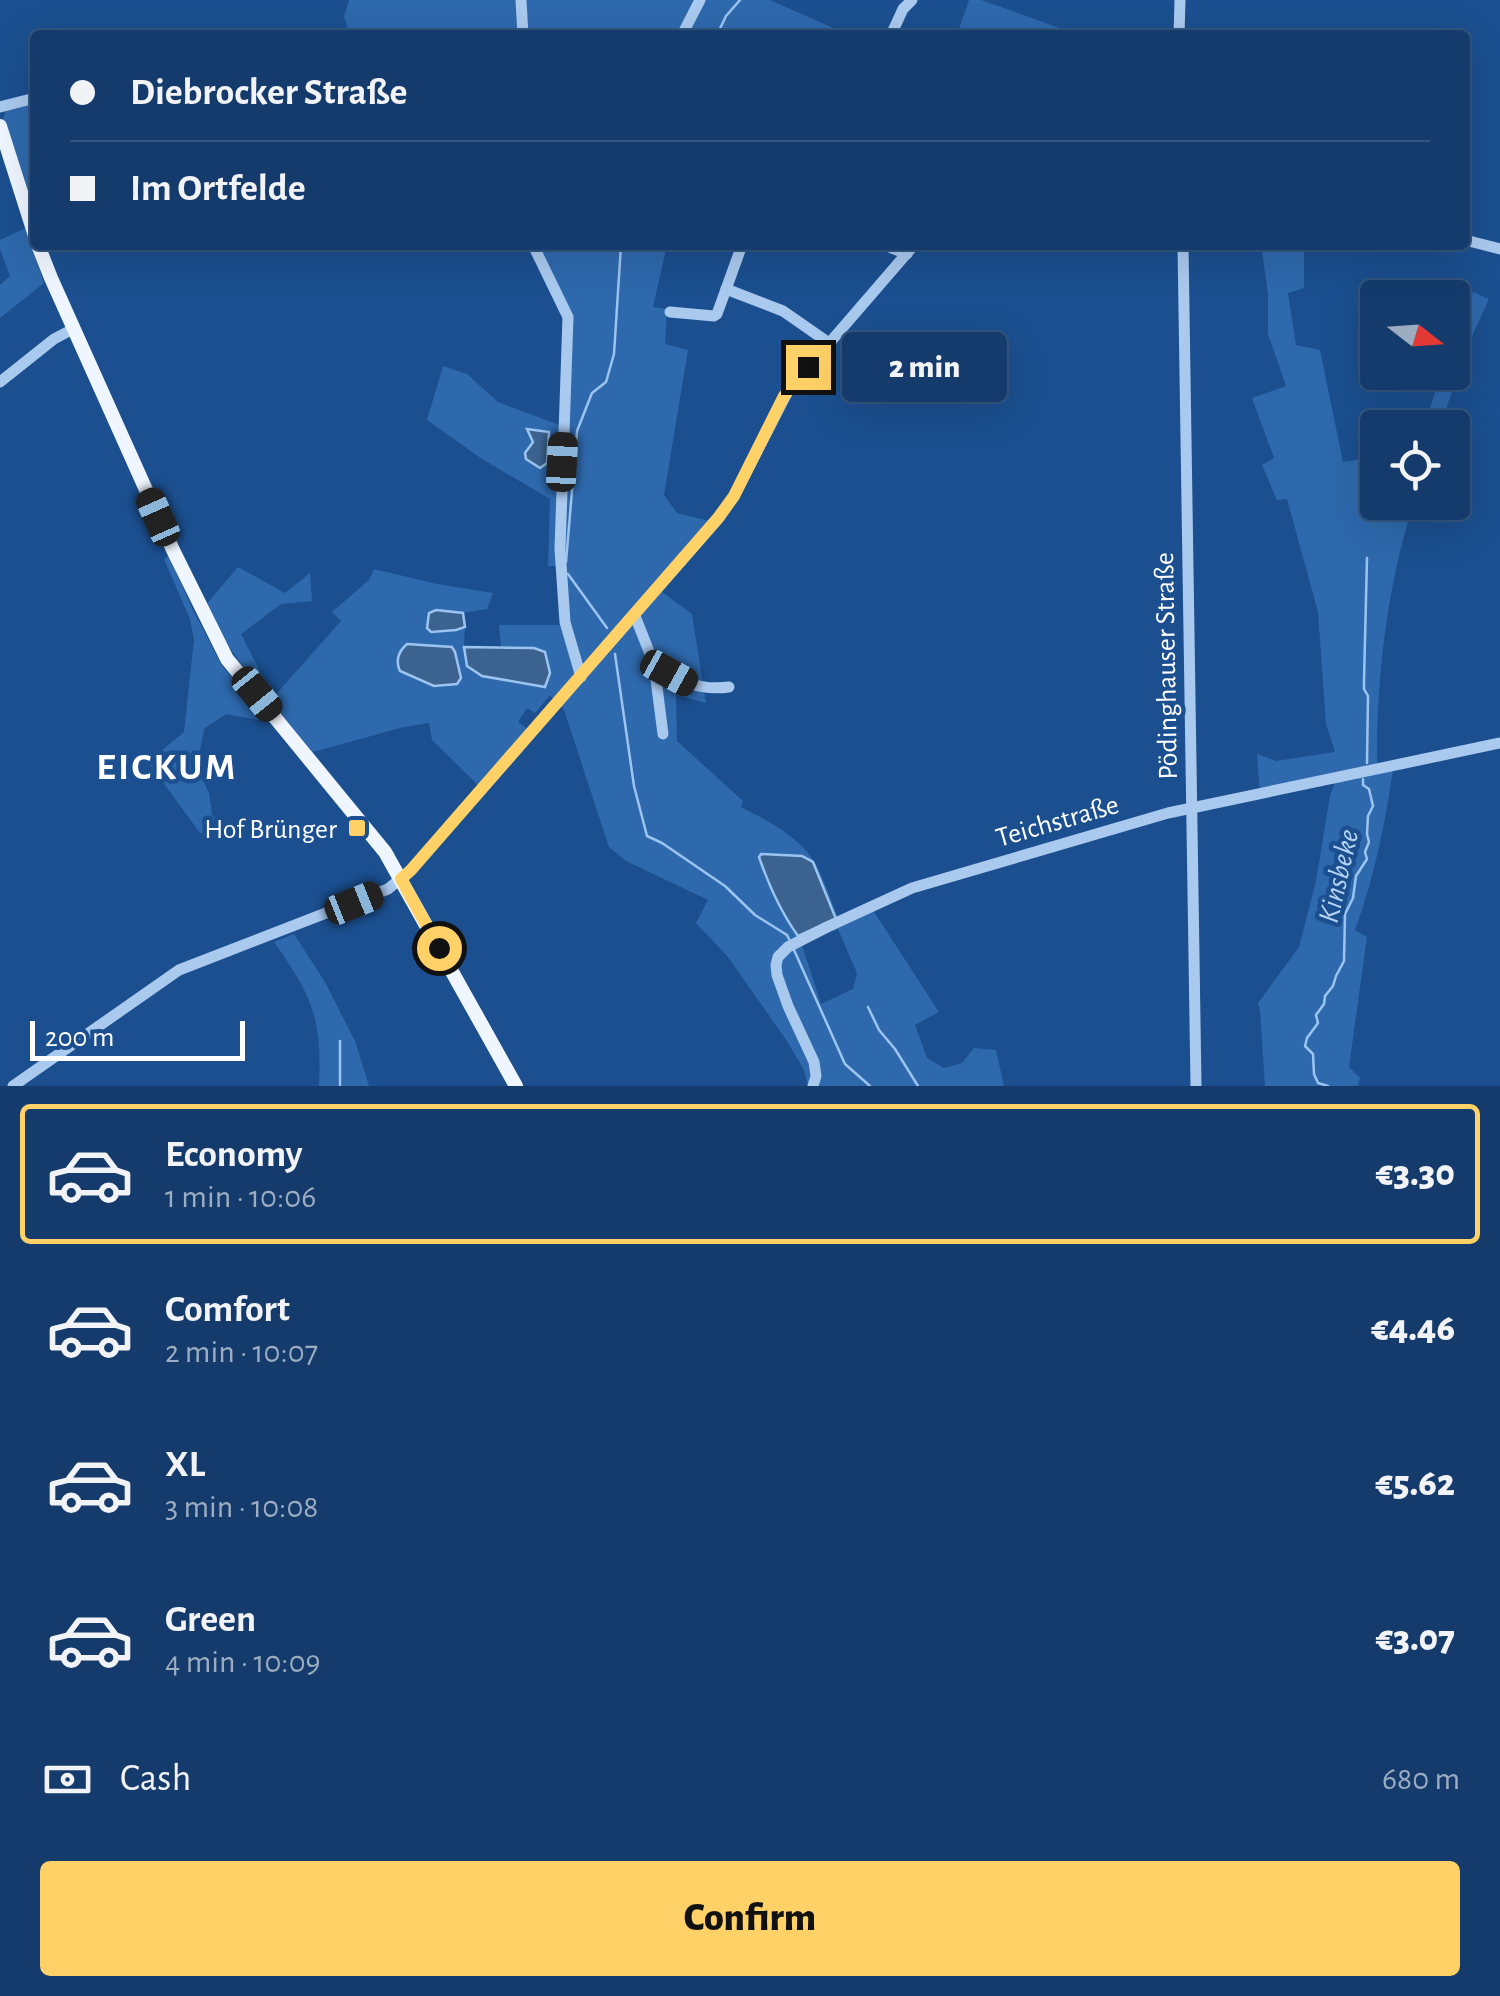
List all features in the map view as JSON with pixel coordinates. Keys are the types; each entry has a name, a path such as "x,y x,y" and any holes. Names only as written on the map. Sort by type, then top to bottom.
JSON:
{"main road":[{"path":"0,126 30,220"},
{"path":"40,250 173,550 227,659 362,822 401,879 516,1086"}],"street":[{"path":"521,0 523,30"},
{"path":"685,30 700,0"},
{"path":"893,30 912,0"},
{"path":"1180,0 1180,30"},
{"path":"0,107 30,99"},
{"path":"1470,241 1500,249"},
{"path":"534,250 568,317 560,549 565,622 581,677"},
{"path":"670,312 717,314 740,250"},
{"path":"20,1084 179,970 388,889 411,870 726,508 784,396 909,250"},
{"name":"Pödinghauser Straße","path":"1183,250 1196,1086"},
{"path":"726,290 783,312 829,343"},
{"path":"0,382 54,339 73,329"},
{"path":"635,616 654,664 663,734"},
{"path":"654,664 697,687 729,687"},
{"name":"Teichstraße","path":"813,1086 814,1062 777,975 778,957 791,946 912,888 1192,807 1500,743"}],"shaded area":[{"path":"349,0 770,0 838,30 348,30 344,17"},
{"path":"969,0 981,0 1060,28 1059,30 959,30"},
{"path":"30,102 30,202 3,119 6,109"},
{"path":"26,228 30,250 44,283 0,318 0,285 10,276 0,240"},
{"path":"537,250 666,250 653,307 667,309 665,344 688,350 664,495 677,513 709,521 654,586 692,614 706,703 676,695 677,741 743,801 741,807 802,846 816,865 838,917 869,904 939,1012 915,1025 927,1058 944,1068 962,1063 974,1048 996,1050 1004,1086 808,1086 804,1070 787,1041 728,957 696,923 708,900 626,861 609,847 563,707 550,695 535,713 527,708 518,722 528,729 478,785 432,740 429,723 313,752 270,701 341,621 332,612 369,580 374,569 493,593 487,609 463,613 436,610 431,632 465,627 464,647 482,676 538,687 534,648 501,647 499,625 561,625 558,566 548,566 550,499 482,459 427,420 443,366 467,374 498,402 562,426 563,312","holes":["408,644 452,647 434,686 400,671 399,656","838,929 857,973 853,989 821,1004 802,945"]},
{"path":"1262,250 1304,250 1304,288 1288,293 1296,345 1320,350 1343,462 1360,460 1360,520 1409,520 1390,599 1381,667 1377,766 1394,763 1379,847 1355,930 1367,937 1349,1067 1360,1078 1358,1086 1265,1086 1258,1003 1299,947 1336,779 1260,794 1257,754 1276,761 1335,752 1326,724 1318,612 1287,499 1277,500 1262,465 1274,458 1252,398 1286,386 1268,334 1268,294"},
{"path":"1473,292 1489,299 1470,341"},
{"path":"1436,390 1453,390 1446,410 1429,410"},
{"path":"527,429 549,432 547,463 540,468 526,459 525,453 533,442"},
{"path":"169,556 221,664 262,714 259,720 226,714 204,729 197,767 209,793 212,815 228,828 207,834 200,833 148,762 184,732 194,640 190,619 164,559"},
{"path":"238,567 285,593 310,573 312,601 281,604 241,634 263,677 255,683 205,606"},
{"path":"429,613 463,613 465,627 431,632 427,628"},
{"path":"407,644 452,647 461,678 457,684 434,686 400,671 399,656"},
{"path":"464,647 534,648 545,652 550,673 545,687 482,676 467,666"},
{"path":"761,854 802,856 813,862 836,919 798,936 771,888"},
{"path":"294,934 325,982 355,1041 369,1086 319,1086 319,1043 312,1010 298,978 274,942"}],"waterway":[{"path":"719,30 740,0"},
{"path":"566,562 577,431 592,393 606,382 614,354 621,250"},
{"name":"Kinsbeke","path":"1367,558 1367,763"},
{"path":"568,574 607,628"},
{"path":"615,654 634,786 647,836 725,886 755,915 787,935 791,943"},
{"name":"Kinsbeke","path":"1328,1086 1318,1083 1313,1054 1305,1046 1344,961 1345,914 1353,898 1356,876 1367,859 1368,816 1373,806 1363,779"},
{"path":"794,950 845,1064 870,1086"},
{"path":"868,1007 879,1030 918,1086"},
{"path":"340,1041 340,1086"}],"place":[{"name":"Hof Brünger","path":"357,828"}],"district":[{"name":"EICKUM","path":"167,766"}],"route":[{"path":"439,948 401,879 718,518 734,496 784,396 808,367"}]}
